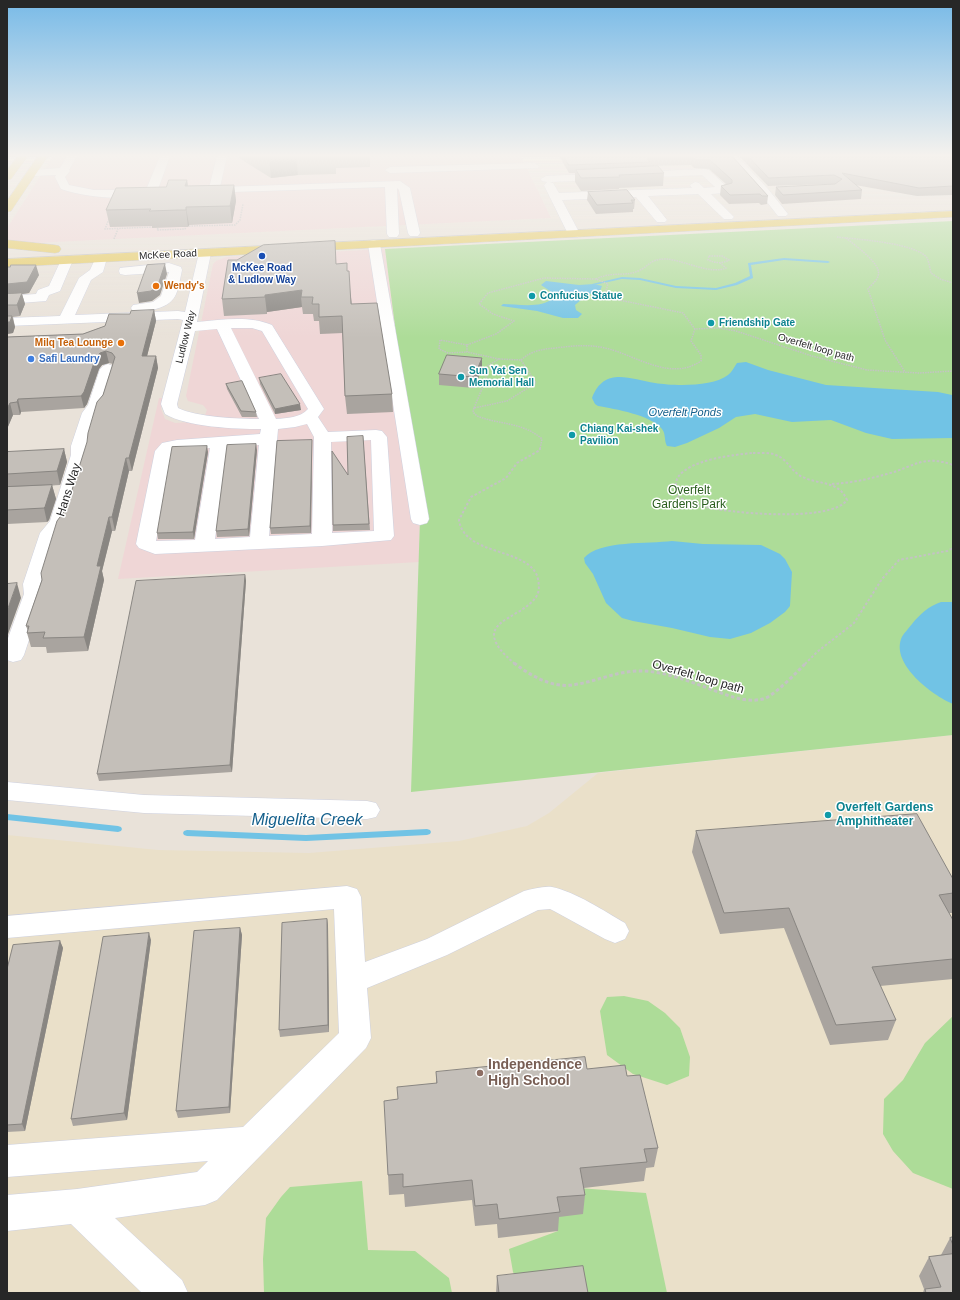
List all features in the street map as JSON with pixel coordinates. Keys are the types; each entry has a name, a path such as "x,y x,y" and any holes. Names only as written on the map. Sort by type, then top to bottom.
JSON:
{"main road":[{"name":"McKee Road","path":"7,263 374,244 572,229 661,220 734,217"},
{"name":"McKee Road","path":"7,252 414,233 572,229 885,217"},
{"path":"205,253 212,248 238,245 249,240"},
{"path":"7,244 58,249"},
{"path":"7,267 31,262"}],"street":[{"path":"392,217 393,234"},
{"path":"410,217 414,233"},
{"path":"565,217 572,229"},
{"path":"658,217 661,220"},
{"path":"374,244 420,519"},
{"name":"Ludlow Way","path":"205,253 190,322 169,404 171,410 180,416 269,431"},
{"path":"65,320 86,278 96,272 101,258"},
{"path":"7,300 41,298 43,294 55,288 67,260"},
{"path":"113,309 155,306 161,304 169,298 176,270 168,267 125,271"},
{"path":"7,322 178,315 190,322 222,325 261,325 267,328 316,409 315,413 310,417 283,423 269,431 219,442 168,447 164,451 146,544 155,548 384,536 379,437 376,435 322,437"},
{"path":"90,332 96,330 100,319"},
{"path":"222,325 269,431 259,543"},
{"name":"Hans Way","path":"13,655 34,594 34,584 50,533 58,522 61,491 80,455 80,446 90,413 96,407 108,369"},
{"path":"310,417 317,426 322,437 322,540"},
{"path":"204,546 219,442"},
{"path":"7,791 144,804 367,810"},
{"path":"7,927 347,897 355,1038 205,1188 77,1206 7,1213"},
{"path":"351,981 437,947 534,899 551,898 564,903 616,931"},
{"path":"7,1161 251,1142"},
{"path":"77,1206 169,1293"}],"path":[{"path":"110,217 105,229 153,227"},
{"path":"189,226 235,225 240,220 241,217"},
{"path":"158,228 157,230 185,229 186,227"},
{"path":"114,239 118,229"},
{"path":"833,236 887,243 919,251 927,258 930,273 940,279 953,283"},
{"path":"845,238 869,258 878,268 880,273 868,288 885,340 906,372"},
{"path":"596,279 609,273 640,271 648,263 656,259 674,260 719,271 726,268 720,263 710,261 708,257 719,255 729,259 726,262 720,263"},
{"path":"544,278 596,279 608,284 604,297 683,313 695,329 691,341 701,354 701,361 693,367 686,369 658,367 626,354 604,348 574,345 547,349 528,354 521,360 499,359 468,352 448,353 439,349 440,340 467,345 496,334 514,321 493,314 479,304 488,293 544,278"},
{"name":"Overfelt loop path","path":"695,329 728,329 812,356 876,371 953,371"},
{"path":"467,345 468,352"},
{"path":"474,408 486,379 487,366 499,359"},
{"path":"521,360 536,383"},
{"path":"486,379 536,383"},
{"path":"474,408 507,401 536,383"},
{"name":"Overfelt loop path","path":"474,408 474,415 478,418 516,424 537,433 542,439 540,450 518,463 506,478 471,497 459,520 462,528 476,542 523,562 537,574 540,590 537,596 526,607 502,622 497,627 495,634 496,641 507,657 524,670 553,684 572,685 633,670 644,670 736,698 759,701 765,700 788,681 817,652 854,623 882,579 899,560 947,551 953,548"},
{"path":"832,484 844,493 847,500 841,505 822,512 809,514 726,511 684,502 676,495 676,481 686,469 722,458 746,453 776,455 786,461 792,470 798,474 809,479 832,484 887,474 931,458 953,465"}],"shaded area":[{"path":"14,217 550,217 551,218 13,244 7,241 7,228"},
{"path":"385,249 420,519 419,562 118,579 159,398 163,398 161,409 165,419 175,423 191,422 205,415 207,410 203,405 188,401 186,396 213,264 216,261 226,257"},
{"name":"Independence High School","path":"953,735 953,1293 7,1293 7,835 158,850 309,853 459,841 527,826 549,813 598,773"}],"green space":[{"name":"Overfelt Gardens Park","path":"953,221 953,735 411,792 420,519 385,249"},
{"path":"624,996 648,1001 665,1013 680,1028 690,1057 689,1076 667,1085 633,1074 607,1055 600,1011 607,997"},
{"path":"953,1016 953,1189 913,1173 893,1151 883,1134 884,1099 903,1080 925,1043"},
{"path":"362,1181 368,1250 415,1251 449,1278 452,1293 264,1293 263,1259 266,1218 281,1197 290,1187"},
{"path":"578,1188 646,1193 667,1293 524,1293 513,1272 509,1249 558,1231 555,1217"}],"water":[{"path":"546,281 579,285 594,284 602,286 600,291 587,295 575,305 576,310 582,314 578,318 563,318 537,311 501,306 503,304 543,304 553,298 550,291 541,285"},
{"name":"Overfelt Ponds","path":"746,362 768,370 826,385 938,392 952,395 953,438 892,439 866,433 831,420 792,422 755,414 736,417 719,428 675,447 667,446 664,433 657,424 632,413 598,406 592,398 597,388 603,382 611,378 619,377 672,385 703,384 721,379 732,371 737,363"},
{"path":"672,541 703,544 761,545 780,554 785,559 792,572 790,606 785,612 770,623 751,633 730,639 710,637 622,618 606,603 593,574 585,563 584,558 591,552 601,548 625,544"},
{"path":"941,602 953,602 953,704 935,694 916,678 902,659 900,649 902,637 915,620 929,608"}],"building":[{"path":"335,241 336,264 347,263 347,271 349,271 351,304 377,303 392,394 345,396 342,316 319,317 319,304 312,304 313,297 301,297 302,290 265,295 265,297 222,299 228,260 237,260 263,245"},
{"path":"165,264 158,285 151,291 137,293 147,265"},
{"path":"11,265 36,265 27,282 7,284 7,267 10,267"},
{"path":"22,293 17,305 7,305 7,294"},
{"path":"154,310 142,356 156,356 129,458 126,458 112,517 109,517 97,566 101,566 84,637 43,638 45,632 27,633 29,626 26,626 42,580 41,573 57,521 66,509 87,442 88,433 97,402 103,395 115,357 112,353 106,351 100,353 96,357 84,392 81,396 18,399 17,402 10,403 7,409 7,337 83,334 105,326 109,314 130,314 131,311"},
{"path":"7,316 12,316 10,322 7,322"},
{"path":"447,355 482,358 474,377 439,374"},
{"path":"281,374 300,404 275,409 259,378"},
{"path":"242,381 256,412 241,411 226,384"},
{"path":"363,436 369,524 333,525 332,451 348,475 347,437"},
{"path":"312,440 310,526 270,528 277,441"},
{"path":"256,444 248,529 216,531 227,445"},
{"path":"207,446 193,532 157,533 172,447"},
{"path":"64,449 57,471 7,474 7,452"},
{"path":"52,485 44,508 7,510 7,487"},
{"path":"245,575 230,765 97,774 136,581"},
{"path":"17,583 7,611 7,584"},
{"path":"917,814 953,879 953,893 939,895 953,920 953,959 872,967 896,1020 836,1025 789,908 724,913 696,831"},
{"path":"327,919 328,1025 279,1030 282,923"},
{"path":"240,928 229,1107 176,1111 194,931"},
{"path":"149,933 124,1113 71,1119 103,937"},
{"path":"60,941 22,1124 7,1125 7,969 13,945"},
{"path":"585,1057 587,1069 625,1065 627,1076 640,1075 658,1148 644,1149 647,1162 580,1168 585,1195 557,1197 560,1212 499,1219 497,1204 475,1206 472,1180 403,1187 403,1174 388,1175 384,1101 398,1099 397,1087 437,1083 436,1072"},
{"path":"953,1237 953,1245 950,1238"},
{"path":"953,1254 953,1293 926,1293 925,1289 941,1287 929,1257"},
{"path":"583,1266 588,1293 499,1293 497,1276"}],"waterway":[{"path":"594,284 622,278 640,279 676,287 716,289 736,284 752,277 749,264 784,259 828,262"},
{"name":"Miguelita Creek","path":"7,817 118,829"},
{"name":"Miguelita Creek","path":"187,833 306,838 427,832"}],"place":[{"name":"McKee Road & Ludlow Way","path":"262,256"},
{"name":"Wendy's","path":"156,286"},
{"name":"Confucius Statue","path":"532,296"},
{"name":"Friendship Gate","path":"711,323"},
{"name":"Milq Tea Lounge","path":"121,343"},
{"name":"Safi Laundry","path":"31,359"},
{"name":"Sun Yat Sen Memorial Hall","path":"461,377"},
{"name":"Chiang Kai-shek Pavilion","path":"572,435"},
{"name":"Overfelt Gardens Amphitheater","path":"828,815"},
{"name":"Independence High School","path":"480,1073"}]}
